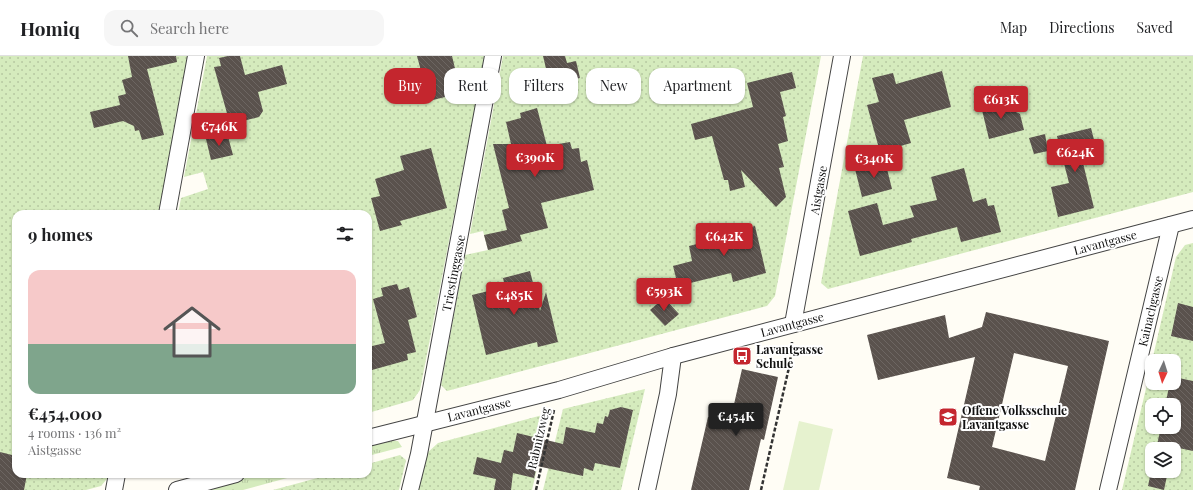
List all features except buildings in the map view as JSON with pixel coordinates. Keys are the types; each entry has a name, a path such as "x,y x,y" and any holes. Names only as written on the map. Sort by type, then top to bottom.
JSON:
{"street":[{"path":"167,210 196,56"},
{"name":"Triestinggasse","path":"410,490 425,423 493,56"},
{"name":"Aistgasse","path":"793,324 842,56"},
{"name":"Lavantgasse","path":"372,437 559,390 673,356 1193,219"},
{"name":"Kainachgasse","path":"1108,490 1171,225"},
{"path":"647,490 668,394 673,356"},
{"path":"114,490 116,478"},
{"path":"177,490 221,478"}],"path":[{"path":"761,490 790,363 793,324"},
{"name":"Rabnitzweg","path":"536,490 559,390"}],"green space":[{"path":"0,56 189,56 161,210 12,210 12,478 108,478 101,486 86,490 0,490"},
{"path":"207,56 485,56 483,68 444,68 444,104 476,104 420,390 413,400 372,412 372,210 179,210 181,198 208,189 203,172 184,177"},
{"path":"503,56 821,56 775,296 767,306 447,391 441,385 465,255 488,250 483,231 470,234 494,104 501,104 501,68"},
{"path":"863,56 1193,56 1193,192 828,289 821,283"},
{"path":"1193,243 1193,490 1122,490 1146,390 1181,390 1181,354 1154,354 1176,257 1185,245"},
{"path":"645,389 621,490 543,490 563,409"},
{"path":"550,413 532,490 417,490 426,454 438,443"},
{"path":"799,421 833,429 819,490 783,490"},
{"path":"388,441 398,441 402,447 372,455 372,444"},
{"path":"400,455 406,460 399,490 273,490 317,478 372,478 372,463"},
{"path":"245,478 287,478 243,490 199,490"}],"place":[{"name":"Lavantgasse Schule","path":"742,356"},
{"name":"Offene Volksschule Lavantgasse","path":"948,417"}]}
